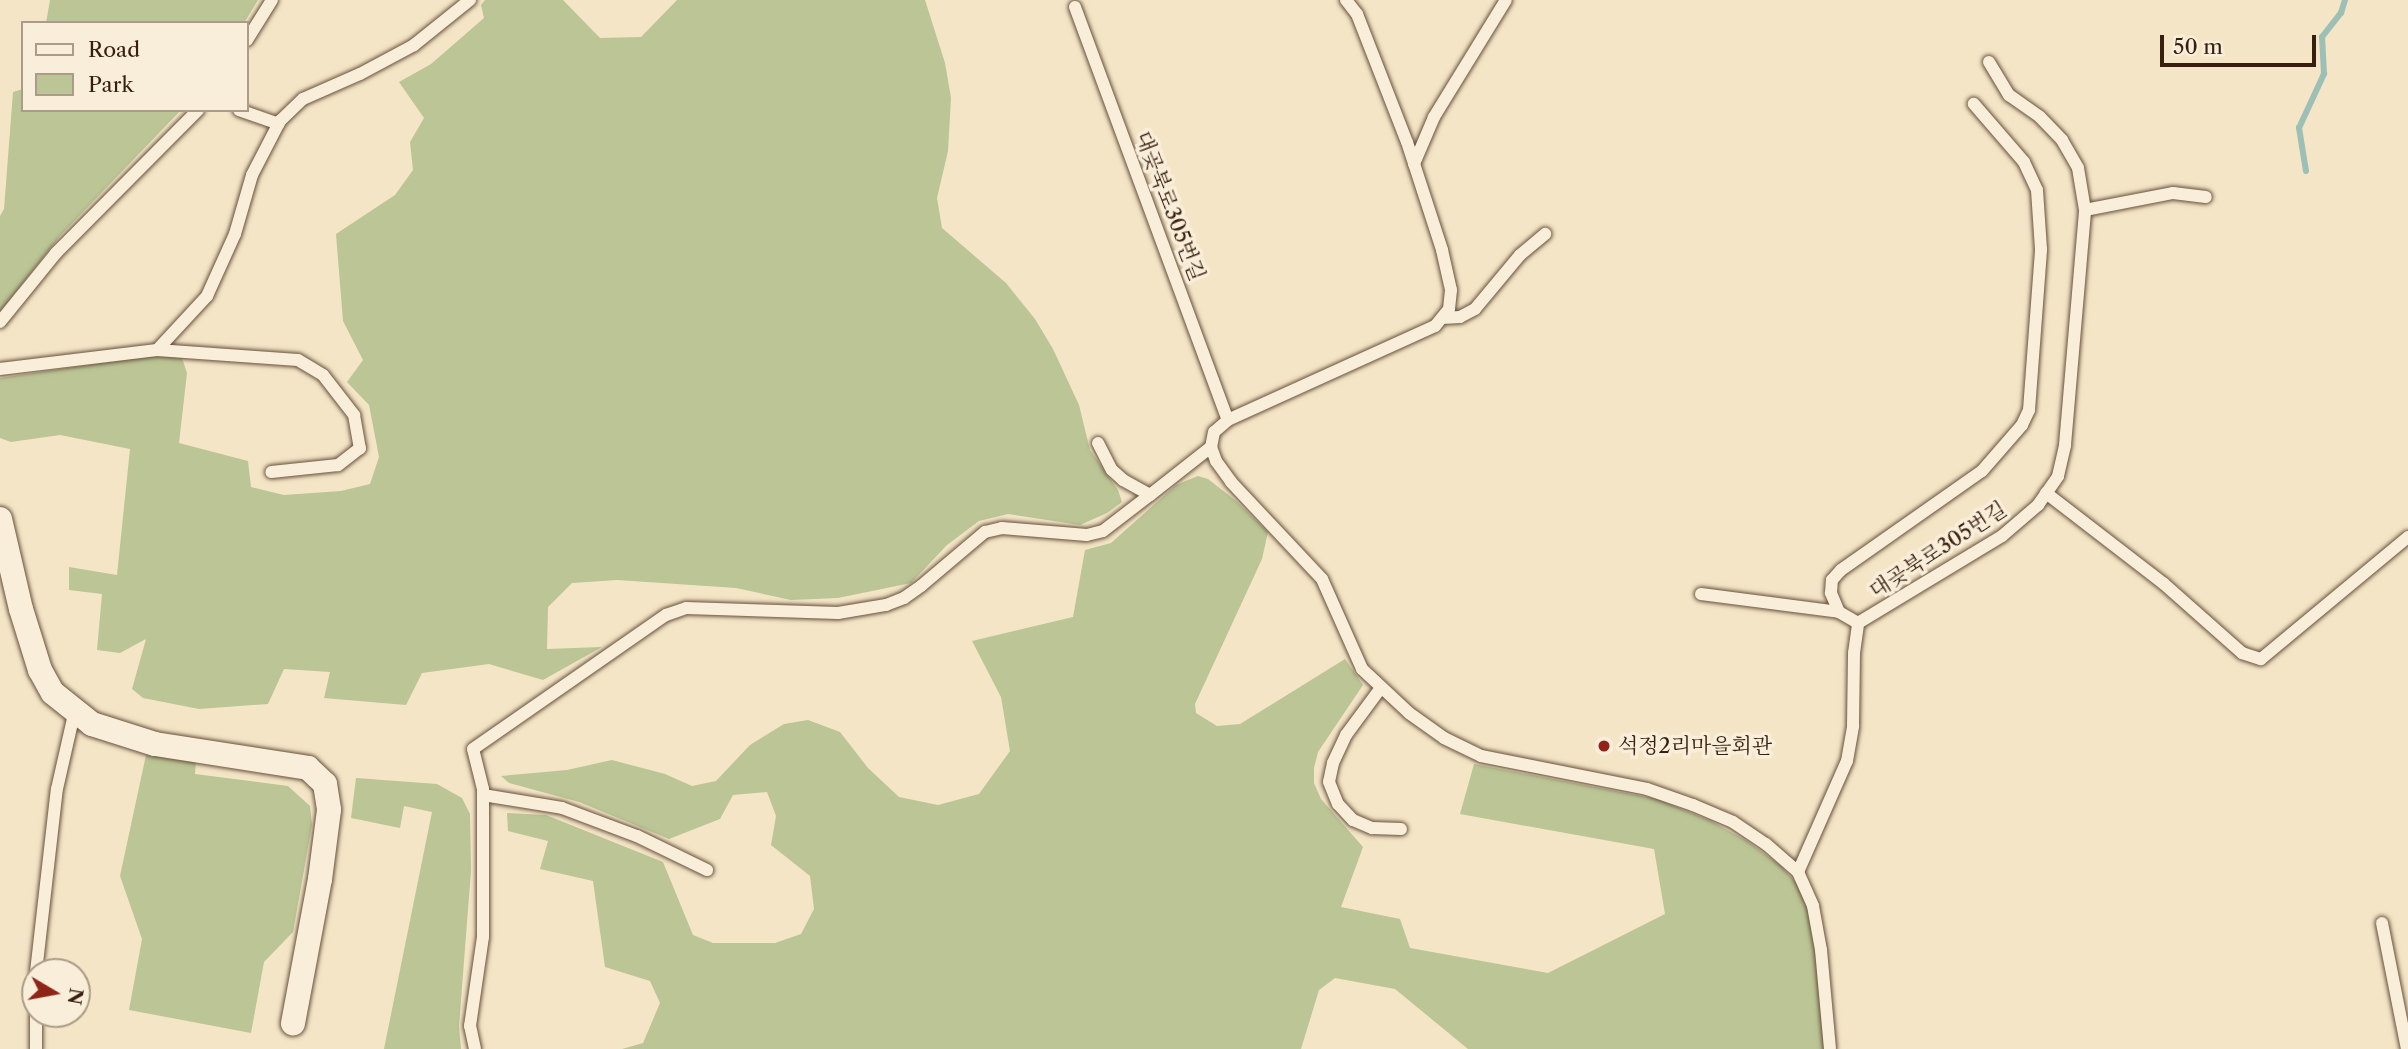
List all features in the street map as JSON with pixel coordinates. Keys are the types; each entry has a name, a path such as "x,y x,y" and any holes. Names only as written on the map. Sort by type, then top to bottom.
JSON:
{"street":[{"path":"0,519 21,609 40,670 53,693 92,724 155,744 308,768 326,784 329,810 320,879 293,1023"}],"lane":[{"path":"248,38 272,0"},
{"path":"157,350 207,296 235,233 252,175 279,124 303,99 359,74 414,44 470,0"},
{"path":"1346,0 1357,14 1414,164 1442,250 1451,290 1449,309 1435,326 1228,420 1214,432 1212,447 1216,461 1231,482 1322,579 1339,613 1351,650 1362,669 1380,689 1444,738 1481,756 1647,789 1693,805 1733,822 1766,844 1797,872 1813,906 1821,950 1830,1049"},
{"path":"1414,164 1434,117 1506,0"},
{"name":"대곶북로305번길","path":"1075,7 1228,420"},
{"name":"대곶북로305번길","path":"1797,872 1847,761 1853,726 1854,653 1858,623 2002,536 2038,505 2058,476 2065,445 2085,210 2078,169 2062,140 2040,117 2009,94 1989,62"},
{"path":"1839,612 1831,593 1832,580 1840,570 1982,471 2022,425 2029,410 2041,249 2037,190 2024,162 1974,104"},
{"path":"0,322 56,253 196,112"},
{"path":"245,112 279,124"},
{"path":"2085,210 2173,193 2206,197"},
{"path":"1442,318 1460,317 1475,309 1520,255 1545,234"},
{"path":"0,369 157,350 298,360 323,375 354,415 359,448 338,465 271,472"},
{"path":"1098,443 1112,470 1150,495"},
{"path":"475,1049 470,1026 483,937 483,795 473,749 666,615 686,608 838,613 886,605 904,598 921,586 985,532 1002,528 1087,535 1103,531 1212,447"},
{"path":"2046,493 2163,583 2242,653 2261,659 2408,537"},
{"path":"1701,594 1839,612 1858,623"},
{"path":"1380,689 1346,735 1333,763 1329,782 1338,804 1353,820 1372,828 1401,829"},
{"path":"38,958 57,789 75,710"},
{"path":"483,795 562,808 637,836 707,870"},
{"path":"2382,923 2407,1049"},
{"path":"36,1028 36,1049"}],"green space":[{"path":"50,0 258,0 245,21 46,21"},
{"path":"485,0 563,0 600,38 641,37 677,0 925,0 945,63 951,98 948,151 937,198 942,228 1006,283 1035,319 1053,349 1079,405 1090,450 1118,490 1122,502 1107,513 1080,525 1008,514 979,521 947,545 911,583 838,598 791,600 736,588 617,580 572,583 548,607 547,649 602,647 543,680 489,664 422,673 406,705 324,698 330,672 284,669 268,704 199,709 143,698 132,689 146,639 120,653 97,650 102,594 69,590 69,567 117,575 130,449 60,435 11,442 0,438 0,378 156,355 182,358 187,373 179,443 248,461 251,487 284,495 341,491 370,484 379,457 369,405 347,382 363,360 343,321 336,234 395,195 413,170 410,142 424,118 399,82 431,64 484,18 481,5"},
{"path":"21,90 21,112 179,112 60,236 0,312 0,216 4,209 13,92"},
{"path":"1198,476 1208,479 1235,500 1268,532 1262,559 1195,704 1196,713 1217,726 1240,724 1345,659 1363,685 1318,752 1314,768 1314,783 1321,799 1363,847 1341,907 1400,919 1410,948 1548,973 1665,914 1654,849 1460,814 1474,764 1657,799 1711,821 1747,841 1781,866 1800,887 1810,915 1821,980 1824,1049 1468,1049 1395,989 1335,978 1319,990 1301,1049 622,1049 643,1043 660,1003 650,981 605,967 593,881 540,869 548,841 508,831 507,813 546,815 663,862 693,935 713,943 775,943 801,934 814,909 810,876 771,845 776,816 767,792 733,795 720,819 669,839 579,802 509,783 501,776 567,770 612,760 665,774 692,786 716,781 750,745 784,724 808,720 840,732 868,768 899,797 938,805 979,794 1010,751 1001,697 972,641 1073,617 1085,550 1111,543 1176,485"},
{"path":"146,755 196,761 195,774 288,786 310,806 312,825 293,932 264,962 251,1033 129,1010 142,939 120,876"},
{"path":"356,778 437,784 462,798 470,814 471,871 459,1026 461,1049 384,1049 432,812 404,806 400,828 351,818"}],"waterway":[{"path":"2306,171 2299,128 2324,74 2322,37 2341,13 2345,0"}],"place":[{"name":"석정2리마을회관","path":"1604,746"}]}
